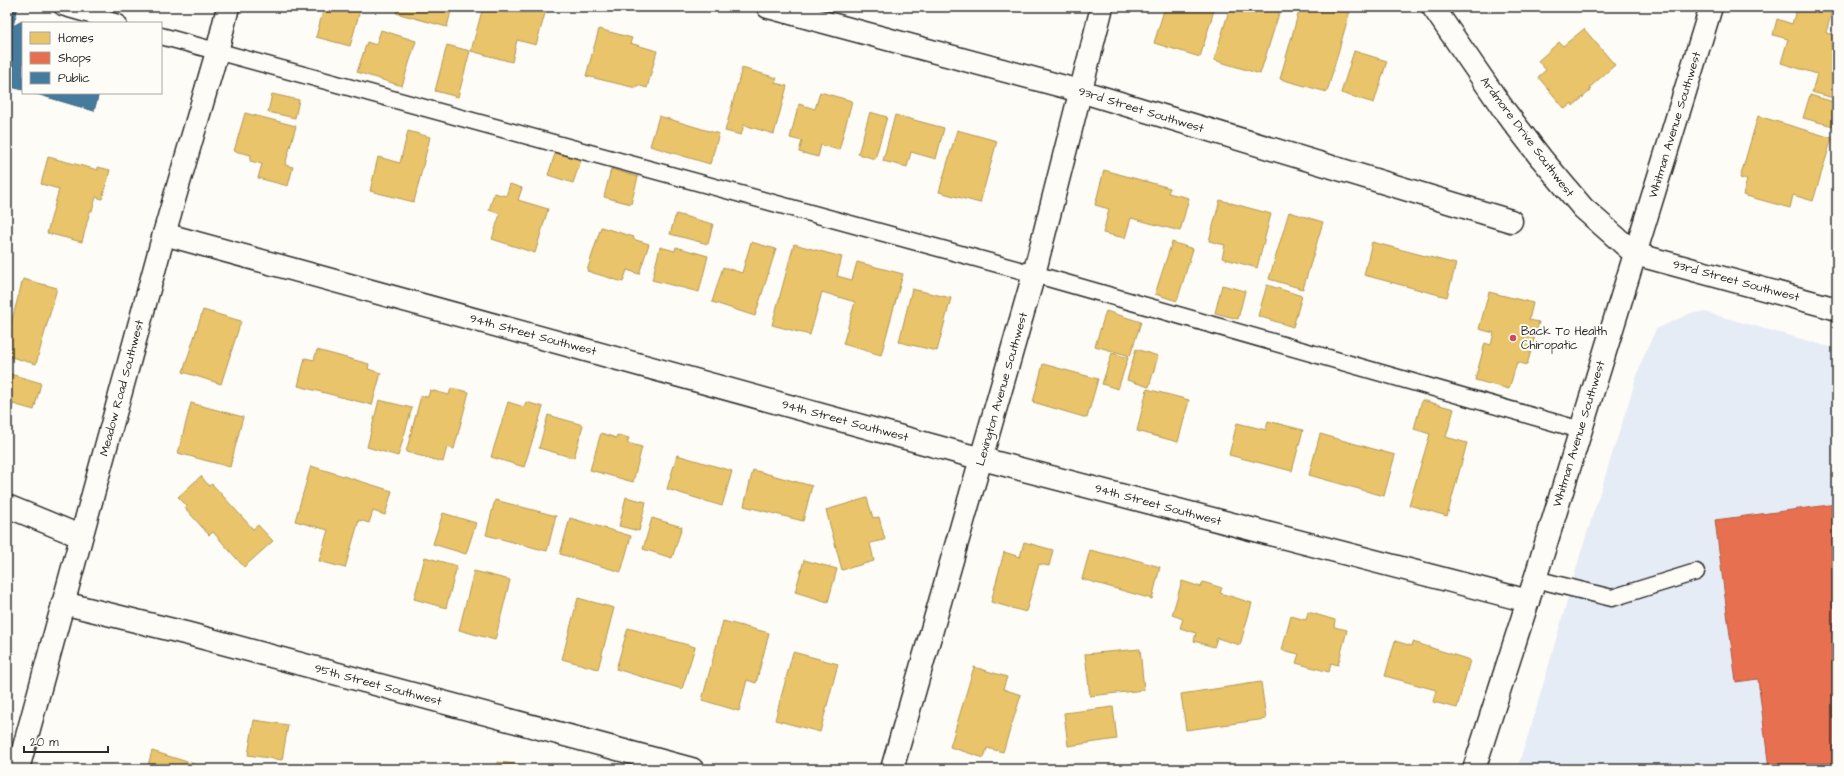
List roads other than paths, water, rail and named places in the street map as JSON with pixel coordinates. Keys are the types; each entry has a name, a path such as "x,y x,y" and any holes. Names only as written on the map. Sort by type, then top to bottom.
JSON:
{"street":[{"name":"Meadow Road Southwest","path":"18,769 80,536 164,234 217,52 228,7"},
{"name":"93rd Street Southwest","path":"768,7 1080,91 1511,221"},
{"name":"Lexington Avenue Southwest","path":"892,769 1034,274 1102,7"},
{"name":"Ardmore Drive Southwest","path":"1433,7 1504,110 1542,158 1583,208 1635,254"},
{"name":"Whitman Avenue Southwest","path":"1474,769 1535,579 1711,7"},
{"name":"94th Street Southwest","path":"164,234 982,459 1528,601"},
{"name":"93rd Street Southwest","path":"1635,254 1837,309"},
{"path":"7,506 80,536"},
{"name":"95th Street Southwest","path":"63,603 197,636 692,769"}],"lane":[{"path":"62,7 114,22"},
{"path":"162,36 1034,274 1581,430"},
{"path":"1535,579 1612,598 1696,572"}],"place":[{"name":"Back To Health Chiropatic","path":"1513,338"}]}
